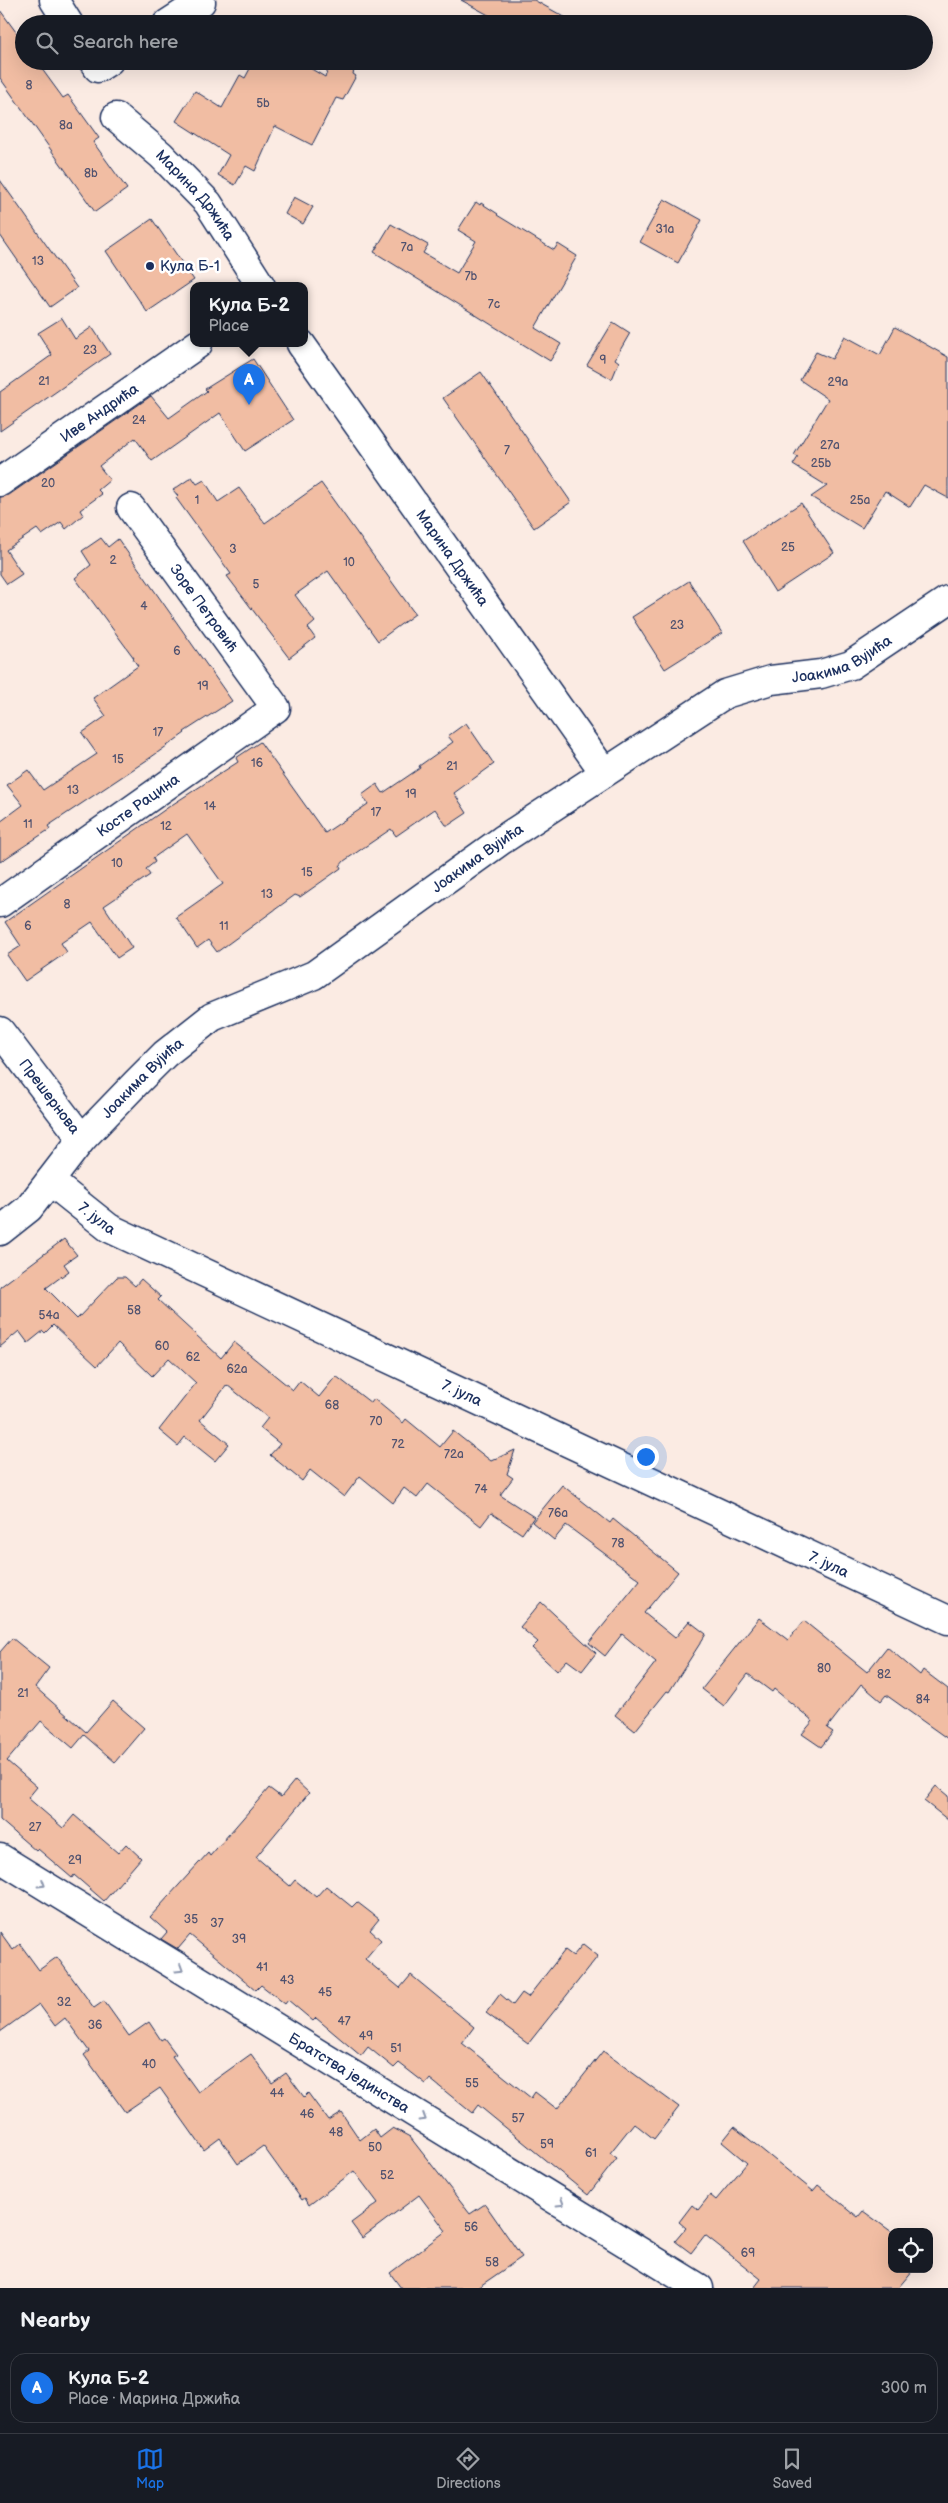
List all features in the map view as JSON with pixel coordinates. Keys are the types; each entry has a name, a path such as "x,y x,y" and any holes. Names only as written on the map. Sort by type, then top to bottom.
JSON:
{"street":[{"path":"54,0 63,15"},
{"path":"181,15 201,2"},
{"name":"Марина Држића","path":"116,117 161,155 208,203 258,282"},
{"name":"Иве Андрића","path":"0,482 194,347"},
{"name":"Марина Држића","path":"303,347 604,772"},
{"name":"Зоре Петровић","path":"131,508 276,708"},
{"name":"Јоакима Вујића","path":"50,1181 82,1139 165,1054 212,1016 314,975 502,840 725,694 771,680 821,674 851,664 948,600"},
{"name":"Косте Рацина","path":"0,903 276,708"},
{"name":"Прешернова","path":"0,1031 82,1139"},
{"path":"0,1231 29,1208 50,1181"},
{"name":"7. јула","path":"50,1181 109,1228 948,1620"},
{"name":"Братства јединства","path":"0,1858 700,2288"}],"building":[{"path":"461,0 534,0 561,15 488,15"},
{"path":"0,10 15,31 15,70 43,70 63,98 68,95 99,138 93,142 127,189 95,212 0,78"},
{"path":"249,70 313,70 325,77 328,70 354,70 353,74 356,76 343,100 336,98 312,145 275,126 255,171 246,166 235,185 218,175 229,155 176,121 195,91 222,108 240,75 245,78"},
{"path":"0,180 77,288 50,307 0,235"},
{"path":"294,197 313,207 303,224 285,214"},
{"path":"664,199 702,220 678,263 640,242"},
{"path":"476,202 480,205 481,203 554,250 558,244 577,256 535,328 561,344 550,361 374,252 391,224 428,245 423,253 457,273 476,241 458,230"},
{"name":"Кула Б-1","path":"152,219 194,280 147,312 106,251"},
{"path":"62,318 75,339 92,327 110,354 0,431 0,392 52,355 38,333"},
{"path":"613,322 630,333 615,359 619,362 612,379 587,365"},
{"path":"895,327 948,357 948,498 924,485 910,507 885,491 862,528 811,497 827,486 793,465 798,457 794,455 828,399 800,380 816,352 832,359 845,336 880,355"},
{"path":"253,359 293,420 245,451 220,413 152,461 135,438 99,466 110,480 98,490 102,494 80,510 83,515 66,529 61,522 42,535 37,529 6,550 22,574 7,584 0,574 0,497 9,495 151,396 169,418 207,391 205,389"},
{"path":"481,372 571,502 534,528 443,398"},
{"path":"192,477 197,484 204,480 218,502 239,488 265,523 321,483 415,614 378,641 328,571 295,595 315,622 308,628 315,638 289,658 227,576 231,574 176,498 178,496 173,490"},
{"path":"801,503 834,553 775,592 743,541"},
{"path":"101,538 108,547 118,539 232,701 48,826 50,829 0,862 0,822 23,805 7,785 28,770 43,790 97,754 82,733 106,716 93,698 138,666 75,578 91,565 82,551"},
{"path":"689,581 722,633 665,669 632,617"},
{"path":"466,723 494,764 454,793 467,813 446,825 435,809 396,836 391,829 344,861 340,866 341,868 300,897 295,895 217,952 208,940 197,948 176,917 223,884 187,834 153,858 155,862 146,869 150,875 104,906 132,948 117,958 92,922 61,943 67,952 25,981 7,955 21,946 5,922 170,806 238,762 236,758 260,742 325,833 368,804 362,795 377,784 383,793 420,768 419,766 453,742 448,736"},
{"path":"64,1239 77,1255 64,1264 69,1271 46,1288 77,1319 117,1277 125,1277 135,1286 141,1279 161,1297 158,1300 221,1358 234,1342 293,1390 300,1381 319,1397 336,1376 371,1403 374,1399 403,1423 406,1419 440,1447 453,1431 491,1461 515,1450 507,1474 513,1478 500,1495 534,1517 522,1534 491,1513 481,1526 428,1484 417,1498 404,1488 393,1503 360,1476 344,1497 310,1470 302,1481 270,1455 280,1444 260,1428 268,1418 227,1385 200,1420 229,1444 215,1461 185,1437 178,1446 159,1430 196,1383 169,1358 152,1376 118,1343 97,1366 53,1325 45,1333 43,1331 28,1343 19,1331 0,1347 0,1287"},
{"path":"562,1485 610,1523 613,1519 678,1572 644,1613 675,1638 689,1621 706,1634 669,1692 667,1691 635,1731 615,1715 656,1662 622,1634 605,1656 589,1643 640,1580 566,1525 554,1540 532,1522"},
{"path":"541,1602 596,1653 582,1671 567,1660 557,1671 532,1648 538,1642 520,1627"},
{"path":"759,1618 788,1640 804,1621 867,1672 887,1647 920,1675 923,1670 948,1689 948,1739 886,1695 881,1701 861,1684 827,1728 833,1732 821,1747 802,1734 813,1721 774,1689 772,1692 748,1674 724,1706 702,1689"},
{"path":"12,1638 49,1668 35,1687 86,1732 113,1701 144,1728 115,1762 84,1735 73,1748 41,1721 7,1761 37,1787 28,1798 63,1828 74,1815 118,1853 126,1844 141,1858 104,1901 74,1875 72,1878 38,1849 36,1851 0,1820 0,1652"},
{"path":"295,1780 309,1793 256,1857 290,1886 295,1880 316,1897 326,1886 352,1907 357,1902 379,1919 370,1930 381,1940 365,1959 400,1988 411,1975 474,2027 462,2043 531,2098 535,2092 557,2109 603,2051 679,2107 654,2139 634,2123 610,2153 617,2158 588,2195 478,2105 472,2113 430,2079 426,2084 399,2063 394,2068 368,2047 361,2056 316,2018 313,2021 288,2000 285,2004 261,1985 256,1990 190,1935 178,1949 161,1939 167,1932 150,1917 208,1853 210,1856 269,1788 281,1797"},
{"path":"936,1786 948,1796 948,1820 924,1801"},
{"path":"0,1932 13,1950 20,1944 39,1970 57,1957 94,2008 104,2001 129,2036 149,2022 161,2040 164,2038 176,2054 172,2056 198,2092 251,2054 272,2083 286,2073 304,2097 308,2093 328,2120 341,2112 360,2140 374,2129 380,2138 393,2128 410,2137 470,2214 485,2204 522,2257 477,2288 401,2288 390,2273 446,2231 419,2195 362,2238 351,2223 378,2203 354,2171 309,2205 305,2198 302,2200 263,2146 238,2164 220,2138 204,2150 160,2088 125,2112 84,2055 89,2051 65,2018 55,2026 39,2004 0,2032"},
{"path":"583,1944 598,1956 528,2044 486,2013 500,1994 513,2005 522,1993 528,1997 565,1950 573,1956"},
{"path":"734,2127 813,2191 818,2185 858,2217 863,2211 888,2229 888,2273 911,2273 898,2288 754,2288 761,2279 705,2235 691,2253 675,2241 686,2228 679,2222 692,2205 698,2210 710,2195 716,2200 747,2163 722,2142"}],"place":[{"name":"Кула Б-1","path":"150,266"},
{"name":"Кула Б-2","path":"249,405"}]}
